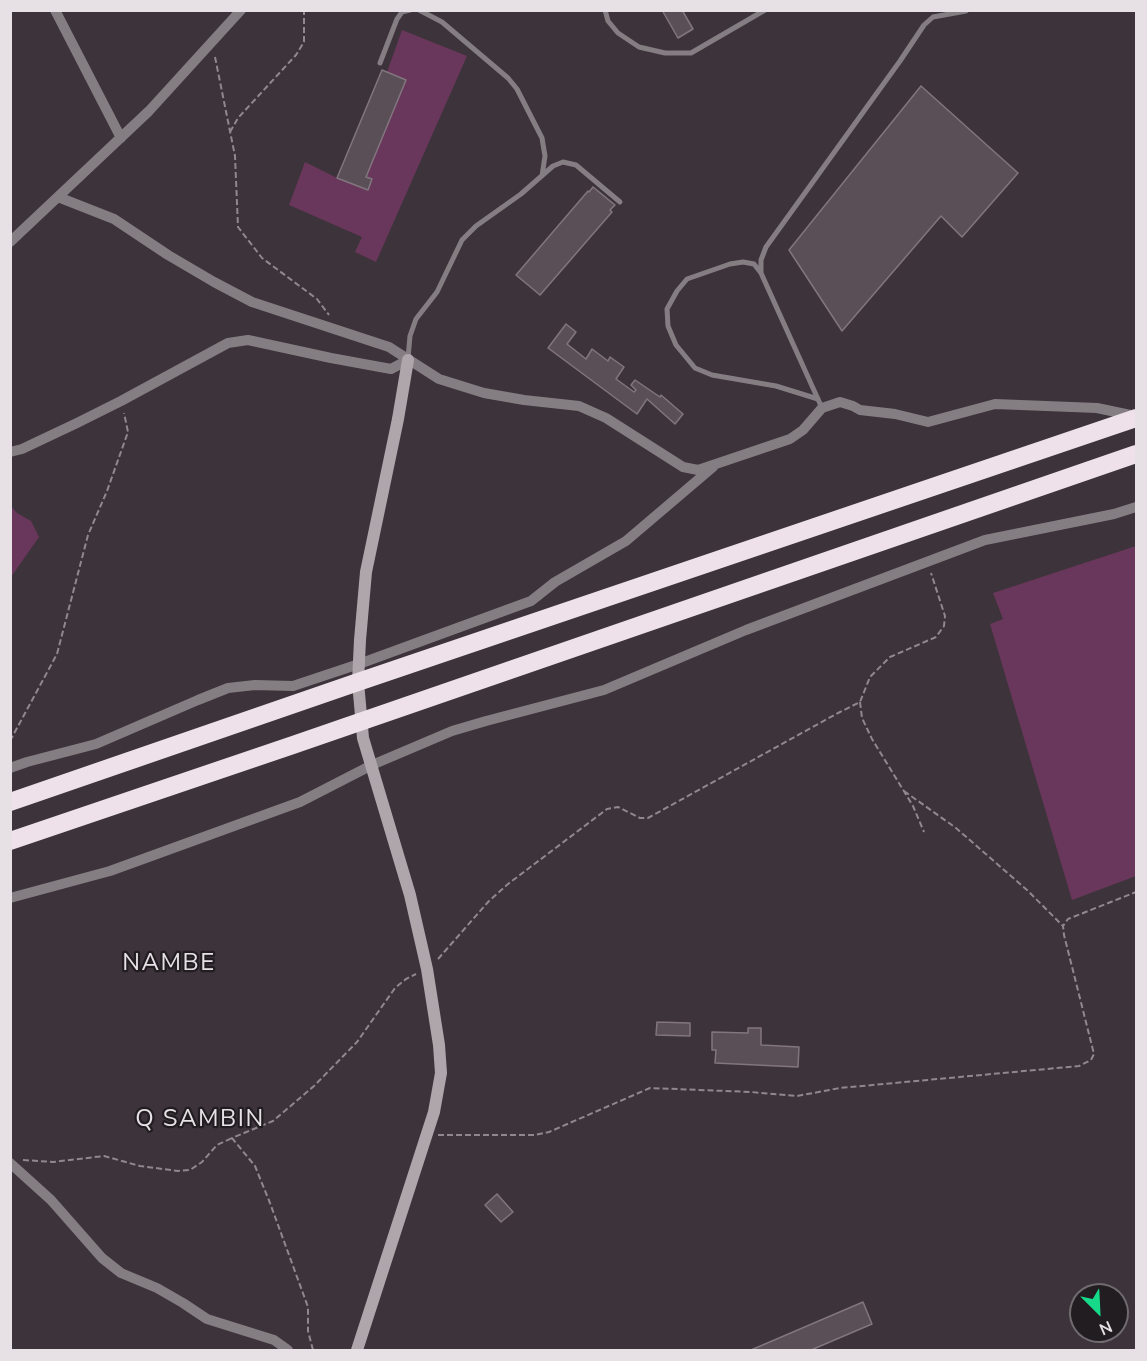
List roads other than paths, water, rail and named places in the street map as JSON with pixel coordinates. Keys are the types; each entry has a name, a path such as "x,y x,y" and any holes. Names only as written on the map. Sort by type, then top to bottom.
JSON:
{"highway":[{"path":"10,802 359,673 1137,417"},
{"path":"10,841 1137,454"}],"street":[{"path":"55,10 121,138"},
{"path":"10,242 149,111 242,10"},
{"path":"58,197 114,219 168,255 252,302 389,347 439,379 483,393 579,406 606,418 683,467 698,470 790,439 803,430 820,404 840,402 860,411 895,414 928,422 995,404 1097,408 1137,417"},
{"path":"10,452 47,437 121,401 228,343 248,340 391,369 408,360"},
{"path":"357,1350 434,1112 441,1073 428,969 410,895 363,738 361,722 359,673 366,572 408,360"},
{"path":"10,768 96,744 228,688 255,685 293,686 359,673 531,601 555,582 626,541 718,463"},
{"path":"10,898 110,871 300,802 372,765 452,731 604,690 746,630 985,540 1114,514 1137,507"},
{"path":"15,1161 102,1258 121,1273 157,1287 207,1319 274,1340 288,1350"}],"lane":[{"path":"380,63 397,19 402,12 410,10"},
{"path":"419,10 442,22 508,78 517,89 542,138 545,156 542,176"},
{"path":"605,10 608,21 618,33 639,47 665,53 692,53 765,10"},
{"path":"761,273 761,260 766,247 924,25 933,17 966,11"},
{"path":"408,360 410,336 416,320 437,291 462,240 476,226 521,194 553,166 563,162 576,165 620,202"},
{"path":"743,262 754,264 761,273 820,404 776,386 712,375 695,368 676,345 668,326 667,309 687,279 730,264 743,262"}],"district":[{"name":"NAMBE","path":"169,964"},
{"name":"Q SAMBIN","path":"200,1120"}]}
